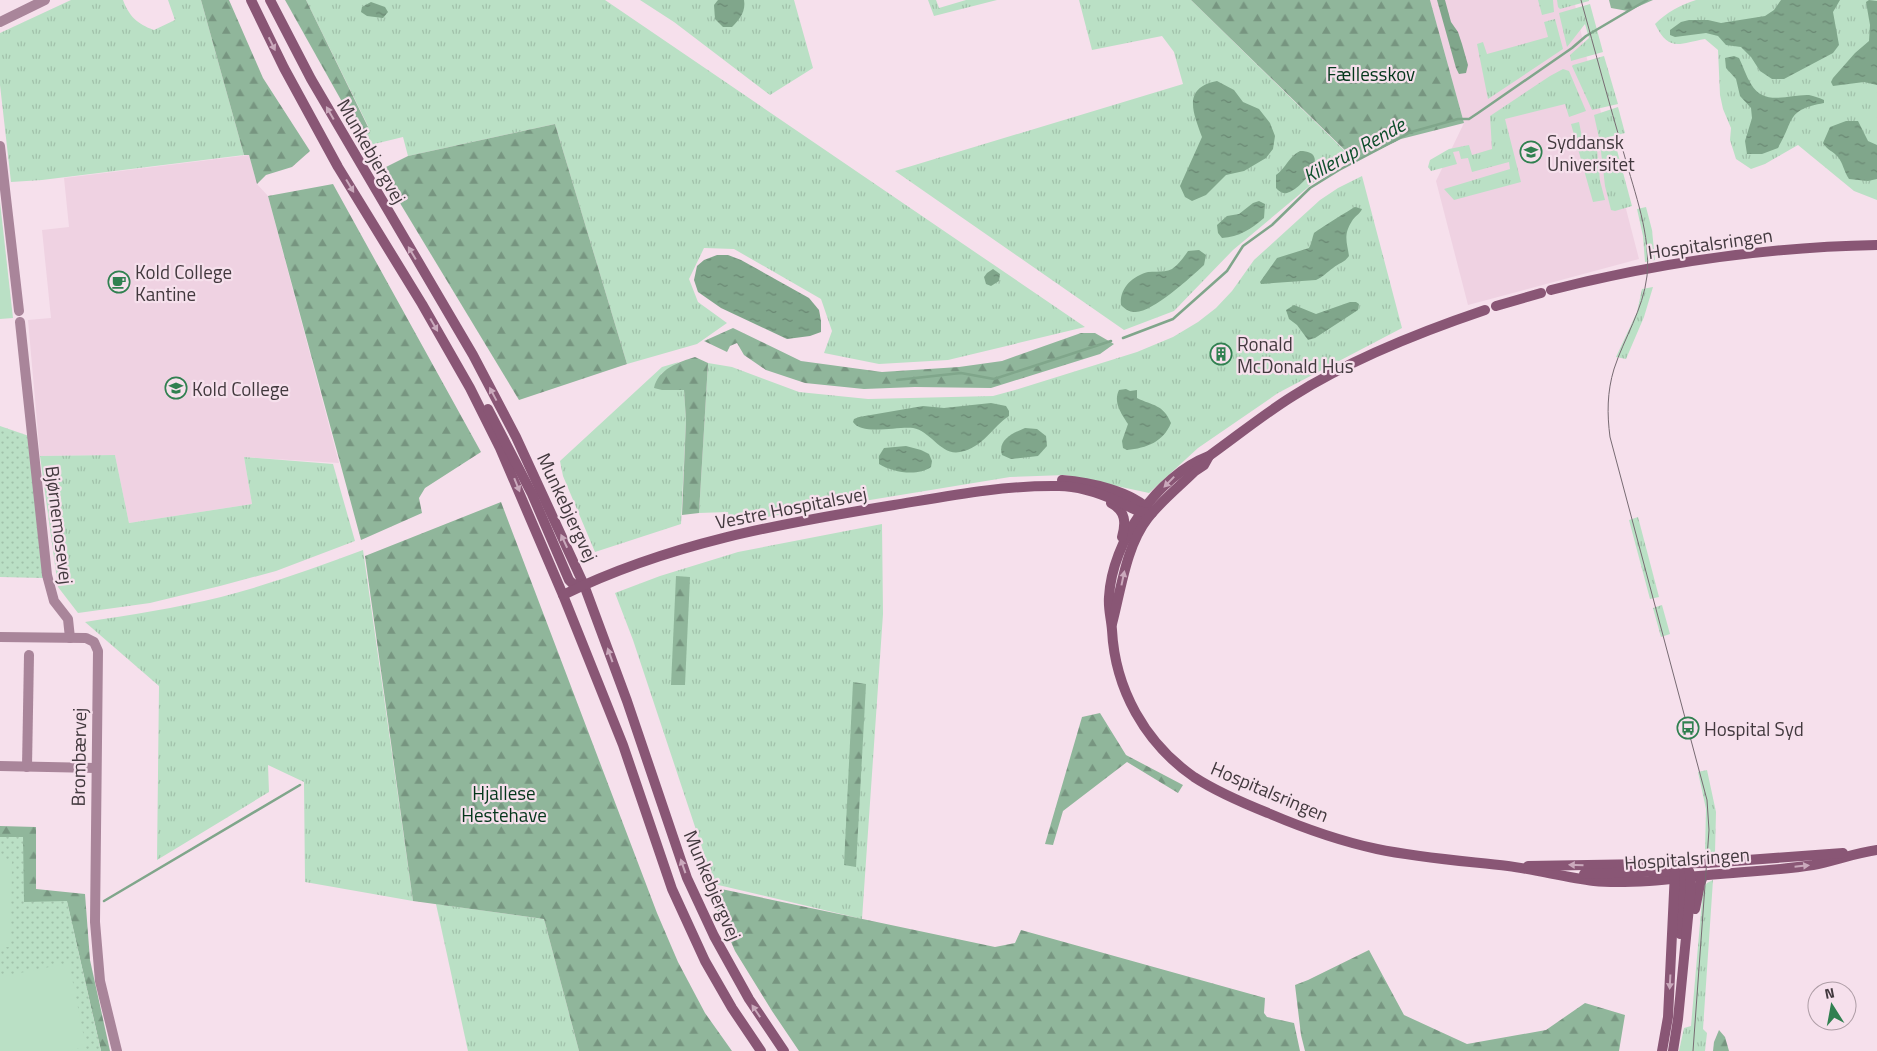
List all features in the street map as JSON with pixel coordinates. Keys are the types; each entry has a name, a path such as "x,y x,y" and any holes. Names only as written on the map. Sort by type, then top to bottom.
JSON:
{"street":[{"path":"0,22 45,0"},
{"name":"Munkebjergvej","path":"251,0 284,68 338,167 470,388 513,477 563,596 623,745 672,889 705,961 732,1008 762,1051"},
{"name":"Munkebjergvej","path":"270,0 316,88 473,356 516,437 584,585 627,701 687,878 714,936 749,999 784,1051"},
{"path":"0,146 19,311"},
{"name":"Hospitalsringen","path":"1496,306 1546,292 1652,268 1794,248 1877,245"},
{"name":"Hospitalsringen","path":"1485,310 1411,336 1293,396 1209,456 1195,461 1175,475 1130,530 1116,563 1109,595 1108,612 1123,688 1148,734 1193,776 1242,803 1302,828 1335,838 1377,849 1445,860 1510,867 1557,875 1682,872 1760,864 1796,855 1872,851"},
{"name":"Bjørnemosevej","path":"20,322 46,575 54,601 68,619 70,638"},
{"path":"452,357 468,372 532,494 569,580 573,584 584,585"},
{"path":"1035,486 1087,495 1114,504 1124,517 1125,525 1117,550 1116,563"},
{"name":"Vestre Hospitalsvej","path":"563,596 632,565 732,535 805,520 962,494 1035,486 1062,486 1088,490 1146,511"},
{"name":"Hospitalsringen","path":"1112,625 1124,572 1146,511"},
{"name":"Brombærvej","path":"0,637 86,638 94,642 98,651 94,899 96,952 100,981 117,1051"},
{"path":"27,767 29,655"},
{"path":"0,766 96,768"},
{"name":"Hospitalsringen","path":"1510,867 1558,864 1682,872 1703,876 1813,865 1872,851"},
{"path":"1680,994 1682,872"},
{"path":"1662,1051 1668,1017 1682,872"},
{"path":"1673,1051 1680,994 1703,876"}],"shaded area":[{"name":"Syddansk Universitet","path":"1430,0 1574,0 1585,51 1639,259 1468,305 1436,181 1464,123"},
{"name":"Kold College","path":"249,155 257,184 268,196 339,463 244,457 252,504 129,523 115,455 40,456 28,320 51,318 42,230 69,227 64,178"}],"green space":[{"path":"71,0 123,0 134,19 154,30 175,20 168,0 201,0 244,155 42,180 11,182 0,85 0,33"},
{"path":"201,0 229,0 263,78 310,151 292,167 266,175 257,184 249,155 244,155"},
{"path":"285,0 306,0 368,127 360,134"},
{"path":"306,0 605,0 1085,327 948,360 879,364 824,353 832,331 821,299 734,249 704,248 689,279 698,302 727,323 697,344 627,364 555,124 408,156 403,137 366,146 360,134 368,126"},
{"path":"640,0 794,0 813,68 770,95 674,22"},
{"path":"928,0 936,0 939,8 966,0 997,0 934,16"},
{"path":"1079,0 1191,0 1348,154 1233,250 1174,311 1124,330 895,171 1183,84 1174,52 1162,36 1092,50"},
{"name":"Fællesskov","path":"1191,0 1430,0 1464,123 1401,139 1356,161"},
{"path":"1538,0 1553,0 1554,12 1542,15"},
{"path":"1557,0 1589,0 1589,1 1560,9"},
{"path":"1609,0 1653,0 1628,11 1611,8"},
{"path":"1696,0 1877,0 1877,200 1854,191 1798,145 1765,164 1751,169 1736,159 1730,140 1731,128 1723,109 1720,95 1718,50 1705,39 1681,44 1670,42 1660,33 1655,24 1674,9"},
{"path":"1590,4 1603,52 1571,61 1570,55 1589,38 1585,24 1567,47 1559,13"},
{"path":"1555,19 1563,49 1488,99 1477,44 1483,42 1487,54 1548,37 1544,22"},
{"path":"1604,56 1618,104 1592,110 1572,66"},
{"path":"1563,69 1569,71 1586,111 1569,117 1565,104 1505,119 1521,182 1454,200 1444,189 1510,169 1509,162 1472,172 1468,158 1461,159 1459,151 1453,152 1457,164 1431,171 1428,167 1430,160 1449,149 1469,145 1472,155 1492,149 1490,116"},
{"path":"1618,107 1625,133 1599,138 1594,115"},
{"path":"1579,122 1582,137 1586,136 1589,150 1597,149 1600,181 1605,200 1593,202 1571,124"},
{"path":"555,124 627,364 519,400 380,170 408,156"},
{"path":"1614,139 1632,206 1615,211 1611,210 1605,186 1600,143"},
{"path":"1362,176 1402,328 1278,393 1198,448 1149,493 1066,475 1010,477 730,523 728,512 699,513 708,363 732,367 799,392 868,399 993,396 1015,390 1137,352 1173,337 1198,322 1216,308 1232,291 1254,260 1320,200"},
{"path":"333,184 481,452 425,488 419,498 422,513 361,540 268,196"},
{"path":"0,202 13,318 0,319"},
{"path":"1646,207 1652,230 1655,260 1645,262 1643,236 1637,209"},
{"path":"1653,287 1644,317 1626,359 1616,357 1637,312 1642,289"},
{"path":"733,328 801,361 882,372 959,367 1002,361 1081,333 1095,333 1114,344 1100,354 991,388 915,387 864,389 805,383 766,370 744,355 737,343 730,346 727,352 704,341"},
{"path":"695,357 708,363 699,513 682,515 686,420 684,390 654,388 656,381 670,367"},
{"path":"679,362 661,374 662,390 684,389 686,420 681,524 595,552 563,476 560,461 662,367"},
{"path":"0,426 29,436 44,578 0,577"},
{"path":"115,455 129,523 252,504 244,457 333,464 355,541 276,571 220,586 150,603 78,613 58,587 40,456"},
{"name":"Hjallese Hestehave","path":"501,502 657,913 678,962 705,1013 732,1051 579,1051 544,919 413,901 365,556"},
{"path":"1638,517 1659,597 1650,599 1629,520"},
{"path":"882,524 883,614 862,919 714,884 633,640 615,593 660,576 738,552"},
{"path":"363,550 413,901 305,882 304,782 268,765 269,792 157,860 159,686 85,622 170,608 221,597 275,581"},
{"path":"676,576 690,577 685,685 671,685"},
{"path":"1662,605 1670,634 1661,637 1653,608"},
{"path":"853,682 866,684 856,867 844,865"},
{"path":"1100,713 1126,755 1183,785 1178,793 1127,762 1063,811 1053,845 1045,844 1082,717"},
{"path":"1707,770 1716,812 1715,853 1705,852 1706,809 1698,772"},
{"path":"0,826 36,827 36,889 85,894 90,960 110,1051 101,1051 67,902 23,902 23,837 0,837"},
{"path":"0,837 23,837 24,902 67,901 101,1051 0,1051"},
{"path":"0,861 12,861 10,947 0,947"},
{"path":"1713,880 1703,1029 1707,1033 1705,1051 1679,1051 1684,1028 1691,1026 1703,889 1707,883"},
{"path":"707,886 995,947 1015,943 1021,930 1265,998 1264,1013 1267,1017 1294,1023 1300,1051 799,1051 735,951"},
{"path":"436,904 544,919 579,1051 468,1051"},
{"path":"1369,950 1404,1015 1467,1044 1546,1030 1585,1003 1625,1015 1619,1051 1305,1051 1301,1035 1295,985"},
{"path":"69,963 86,1047 67,1051 0,1051 0,977"},
{"path":"1719,1030 1725,1037 1729,1051 1713,1051 1714,1042"}],"water":[{"path":"718,0 744,0 742,15 732,27 723,27 715,19 714,5"},
{"path":"1437,0 1445,0 1451,22 1458,32 1468,65 1466,73 1459,74 1456,68"},
{"path":"1781,0 1840,0 1833,12 1839,45 1833,53 1784,79 1772,79 1760,71 1751,57 1741,47 1726,45 1718,36 1706,33 1675,37 1670,35 1670,30 1681,22 1689,20 1708,20 1721,23 1765,16 1774,10"},
{"path":"1869,0 1877,1 1877,85 1864,82 1833,86 1831,82 1833,78 1855,53 1869,41 1870,25 1866,2"},
{"path":"371,2 385,7 388,12 383,18 367,16 361,12 362,7"},
{"path":"1734,56 1739,58 1756,91 1763,95 1777,98 1809,95 1824,100 1824,103 1803,109 1793,117 1778,148 1762,154 1747,154 1745,141 1752,118 1751,108 1740,96 1736,79 1726,68 1725,58"},
{"path":"1217,81 1234,90 1243,102 1259,109 1270,123 1275,136 1273,149 1266,158 1244,171 1226,175 1206,195 1192,201 1185,197 1180,186 1202,137 1194,110 1194,95 1206,84"},
{"path":"1846,121 1858,121 1868,141 1877,145 1877,179 1868,181 1849,179 1838,157 1823,143 1830,127"},
{"path":"1300,151 1310,153 1314,157 1315,163 1312,171 1300,185 1287,193 1282,193 1276,188 1276,175"},
{"path":"1259,201 1265,204 1264,218 1244,232 1222,238 1218,233 1217,225 1227,216 1239,214 1253,203"},
{"path":"1355,207 1362,209 1347,230 1346,238 1349,256 1345,260 1316,280 1261,284 1260,282 1277,258 1309,248 1314,233"},
{"path":"1199,250 1206,255 1204,265 1161,301 1142,311 1135,312 1127,310 1121,305 1124,289 1132,280 1148,272 1169,270 1179,263 1188,251"},
{"path":"717,255 728,255 741,260 809,298 819,310 821,332 810,336 787,339 721,308 698,292 694,280 697,266 704,260"},
{"path":"993,269 1000,274 999,281 991,286 986,284 984,277"},
{"path":"1350,302 1359,304 1358,310 1315,338 1308,340 1297,325 1289,319 1286,310 1294,305 1316,314"},
{"path":"1126,389 1130,391 1137,390 1137,398 1161,409 1165,412 1171,423 1164,435 1148,446 1127,450 1123,448 1122,441 1128,424 1117,403 1117,394 1119,390"},
{"path":"991,403 1006,406 1009,416 975,446 960,452 947,450 919,430 913,428 872,430 864,429 853,422 854,419 859,417 923,406 944,408"},
{"path":"1025,428 1037,429 1046,436 1047,446 1038,456 1011,459 1002,455 1001,450 1004,441"},
{"path":"906,446 929,454 932,461 931,467 912,473 897,471 879,464 879,456 884,448"}],"waterway":[{"name":"Killerup Rende","path":"1123,338 1173,319 1227,271 1243,246 1272,225 1310,188 1339,170 1411,132 1458,119 1469,119 1572,48 1586,36 1647,0"},
{"name":"Killerup Rende","path":"897,380 961,373 994,379 1111,341"},
{"path":"104,901 300,785"}],"tram line":[{"path":"1581,0 1637,199 1647,245 1647,276 1642,301 1618,357 1610,386 1608,411 1610,437 1707,800 1709,830 1693,1051"}],"place":[{"name":"Syddansk Universitet","path":"1531,152"},
{"name":"Kold College Kantine","path":"119,282"},
{"name":"Ronald McDonald Hus","path":"1221,354"},
{"name":"Kold College","path":"176,388"},
{"name":"Hospital Syd","path":"1688,728"}]}
